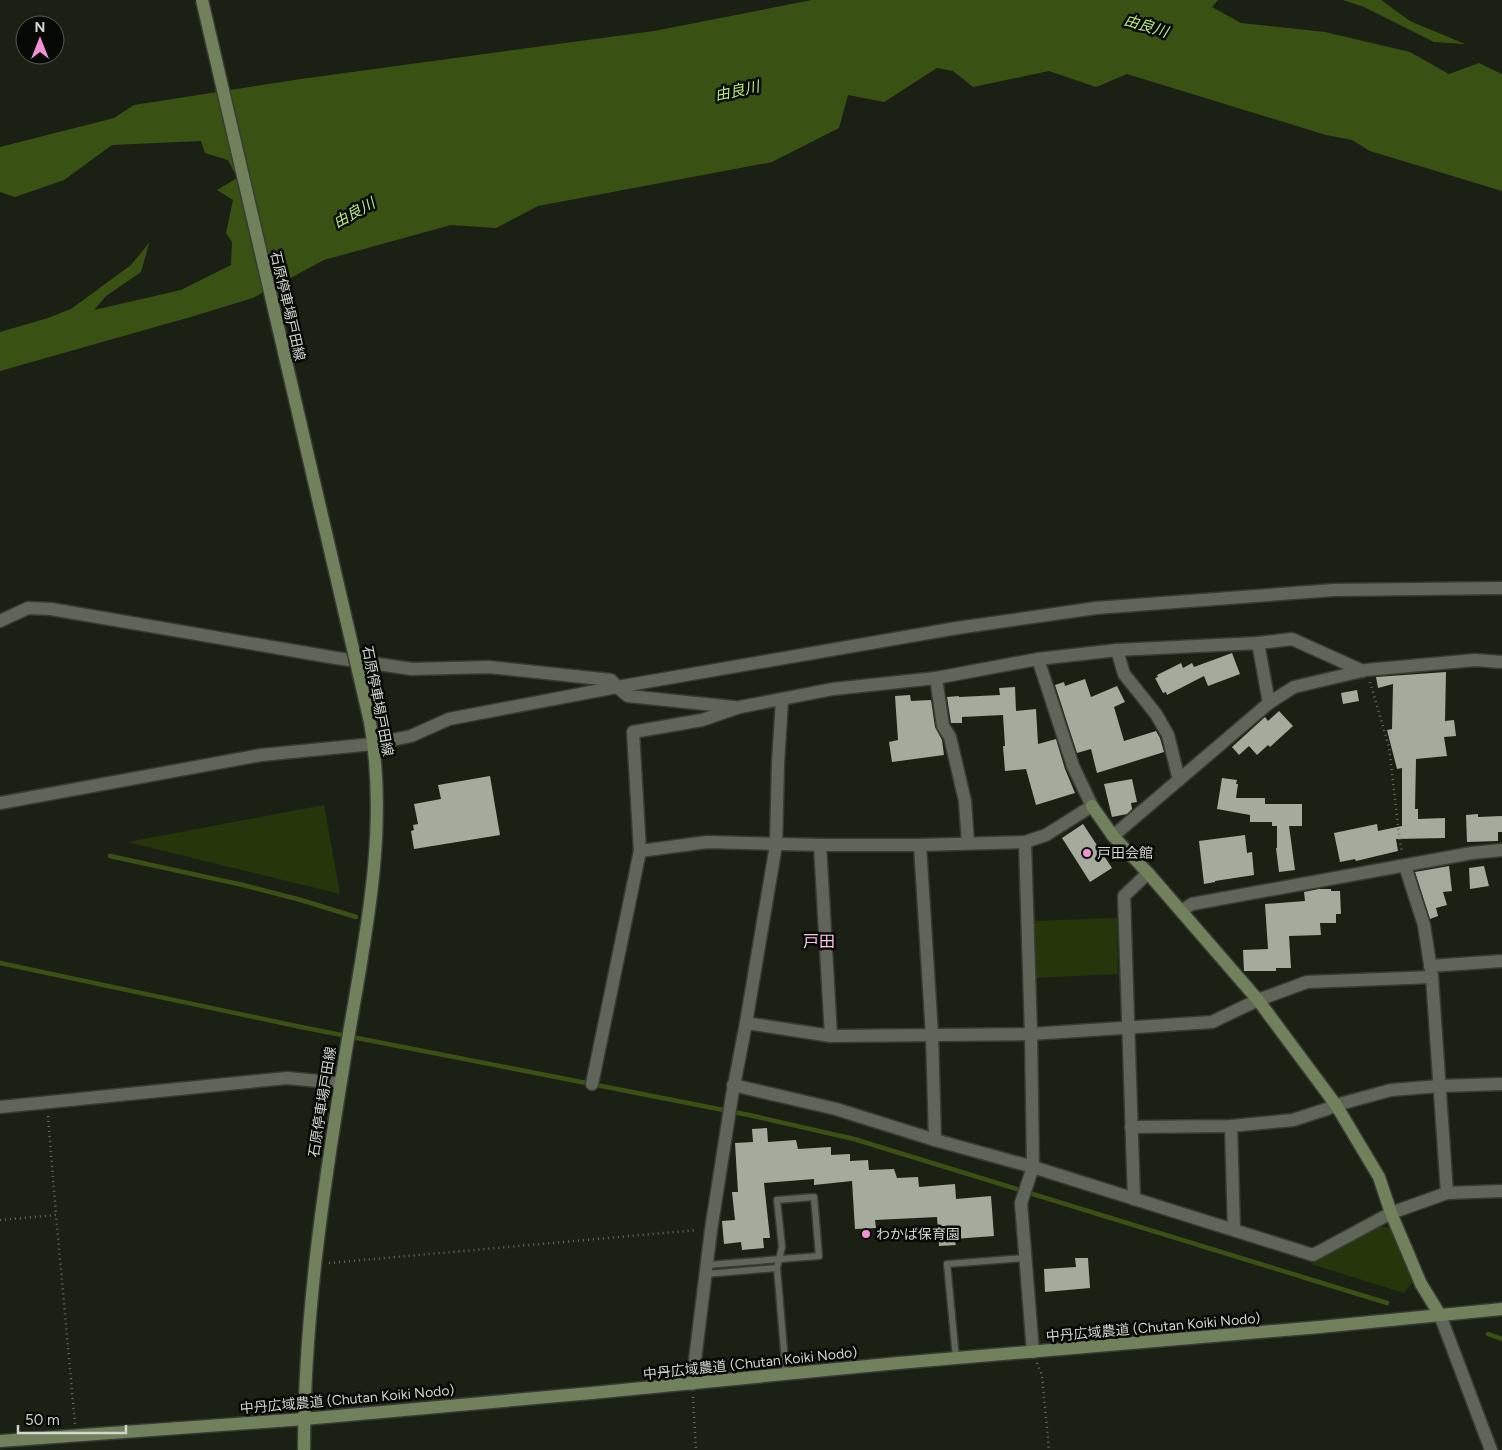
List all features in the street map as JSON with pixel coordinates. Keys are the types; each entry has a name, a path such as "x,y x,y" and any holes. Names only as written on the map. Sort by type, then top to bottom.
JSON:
{"street":[{"name":"石原停車場戸田線","path":"202,0 370,722 377,779 375,851 370,898 329,1157 308,1326 304,1450"},
{"path":"0,803 261,755 374,744 411,736 449,719 617,687 957,628 1096,608 1334,590 1502,588"},
{"path":"0,621 28,608 51,609 336,658 412,669 489,667 611,680 628,696 740,707"},
{"path":"592,1084 640,851 633,732 702,720 740,707 833,689 936,678 1038,659 1118,650 1258,643 1292,639 1364,670"},
{"path":"1258,643 1269,703"},
{"path":"1118,650 1124,674 1156,714 1168,735 1178,780"},
{"path":"1038,659 1073,766 1092,806 1113,836 1182,911 1258,1000 1336,1105 1379,1178 1391,1213 1421,1284 1440,1315 1491,1450"},
{"path":"1113,836 1269,703 1294,687 1364,670 1475,660 1502,662"},
{"path":"936,678 942,726 950,737 965,800 968,843"},
{"path":"692,1384 711,1230 776,845 782,700"},
{"path":"640,851 707,842 776,845 920,845 1026,842 1046,835 1092,806"},
{"path":"1026,842 1031,1034 1031,1172 1021,1203 1034,1352"},
{"path":"820,845 831,1036"},
{"path":"920,845 932,1035 934,1140"},
{"path":"1182,911 1192,904 1472,853 1502,850"},
{"path":"1405,866 1424,925 1431,972 1447,1193"},
{"path":"1134,1199 1124,896 1148,873"},
{"path":"746,1023 831,1036 1031,1034 1212,1022 1258,1000 1307,982 1431,972 1502,960"},
{"path":"0,1106 287,1078 340,1083"},
{"path":"1131,1127 1231,1126 1292,1120 1336,1105 1391,1090 1502,1084"},
{"path":"733,1091 836,1109 1031,1172 1134,1199 1313,1255 1391,1213 1447,1193 1502,1191"},
{"path":"1231,1126 1234,1230"},
{"name":"中丹広域農道 (Chutan Koiki Nodo)","path":"0,1441 304,1419 1502,1309"}],"lane":[{"path":"706,1270 779,1258 819,1256 814,1198 777,1200 782,1247 779,1258 777,1268 786,1374"},
{"path":"956,1359 947,1264 1026,1258"},
{"path":"706,1270 777,1268"}],"path":[{"path":"1364,670 1389,747 1398,834 1405,866"},
{"path":"46,1102 76,1435"},
{"path":"0,1220 56,1215"},
{"path":"315,1264 388,1259 701,1229 711,1230"},
{"path":"1034,1352 1042,1375 1049,1450"},
{"path":"692,1384 696,1450"}],"shaded area":[{"path":"324,805 340,894 128,842"},
{"path":"1117,918 1118,974 1035,978 1033,921"},
{"path":"1379,1226 1391,1228 1415,1280 1404,1293 1311,1264"}],"water":[{"name":"由良川","path":"812,0 1218,0 1212,7 1241,23 1325,32 1410,52 1449,74 1479,63 1502,74 1502,191 1370,151 1352,140 1326,135 1127,74 1096,87 1049,71 973,87 953,71 937,68 884,102 848,95 839,128 772,162 538,206 496,228 451,225 324,260 253,298 0,371 0,332 71,309 131,265 149,243 141,272 106,296 94,310 181,290 231,265 232,242 226,233 233,200 217,190 237,178 228,160 205,153 201,141 112,145 64,180 15,197 0,192 0,147 114,118 134,105 301,79 654,31"},
{"path":"1343,0 1381,0 1410,21 1465,44 1434,42 1364,7"}],"building":[{"path":"1232,653 1240,674 1208,686 1204,676 1167,695 1166,692 1163,693 1155,678 1158,677 1157,675 1181,663 1183,668 1192,663 1194,667"},
{"path":"1446,672 1445,721 1454,720 1456,736 1444,737 1447,756 1416,759 1415,809 1418,809 1418,819 1445,818 1445,838 1396,839 1398,851 1356,861 1355,859 1340,862 1334,833 1377,824 1378,831 1402,826 1402,768 1397,769 1387,730 1392,729 1393,684 1378,688 1376,677"},
{"path":"1085,679 1091,697 1117,686 1125,702 1114,707 1124,741 1156,731 1164,752 1097,773 1091,749 1077,753 1055,685 1064,682 1065,686"},
{"path":"1015,687 1016,711 1036,709 1038,744 1056,739 1075,793 1036,805 1026,769 1005,771 1003,715 962,717 962,723 951,723 947,697 1000,695 999,688"},
{"path":"1357,690 1359,701 1343,704 1341,693"},
{"path":"910,695 911,701 931,700 935,727 942,740 944,755 892,762 889,742 898,740 895,696"},
{"path":"1279,711 1293,726 1270,747 1268,745 1257,755 1249,746 1239,755 1232,747 1265,717 1268,721"},
{"path":"490,776 500,835 414,849 411,831 414,830 413,825 418,824 414,804 441,799 438,785"},
{"path":"1222,778 1237,780 1236,798 1265,798 1265,804 1302,804 1302,826 1289,826 1295,870 1279,872 1276,848 1277,826 1272,826 1272,822 1250,822 1250,815 1217,809"},
{"path":"1132,779 1137,802 1131,803 1132,809 1127,814 1112,817 1104,784"},
{"path":"1478,814 1478,817 1502,816 1502,832 1498,832 1498,841 1467,842 1466,815"},
{"name":"戸田会館","path":"1083,824 1112,868 1090,882 1062,838"},
{"path":"1245,835 1247,853 1252,852 1254,875 1204,884 1199,841"},
{"path":"1449,866 1452,891 1443,892 1447,905 1436,908 1438,916 1430,919 1415,872"},
{"path":"1484,866 1489,886 1470,889 1469,868"},
{"path":"1319,889 1340,891 1341,914 1336,914 1336,923 1320,923 1321,935 1289,936 1291,968 1276,968 1276,971 1244,971 1243,950 1268,949 1265,904 1305,901 1304,892"},
{"path":"767,1128 768,1142 796,1140 798,1149 831,1147 831,1155 850,1154 850,1161 868,1160 869,1170 894,1169 897,1178 918,1177 919,1187 955,1184 956,1199 991,1196 994,1236 954,1239 956,1245 939,1246 937,1217 875,1220 876,1228 855,1229 852,1181 814,1185 814,1179 764,1183 770,1238 763,1238 764,1248 742,1250 741,1242 724,1244 722,1221 735,1220 732,1192 738,1192 735,1143 753,1142 752,1129"},
{"path":"1075,1258 1088,1258 1090,1288 1045,1292 1044,1269 1076,1267"}],"waterway":[{"path":"110,856 243,885 356,917"},
{"path":"0,963 301,1027 749,1115 854,1139 1387,1303"},
{"path":"1488,1334 1502,1339"}],"place":[{"name":"戸田会館","path":"1087,853"},
{"name":"わかば保育園","path":"866,1234"}],"district":[{"name":"戸田","path":"819,941"}]}
